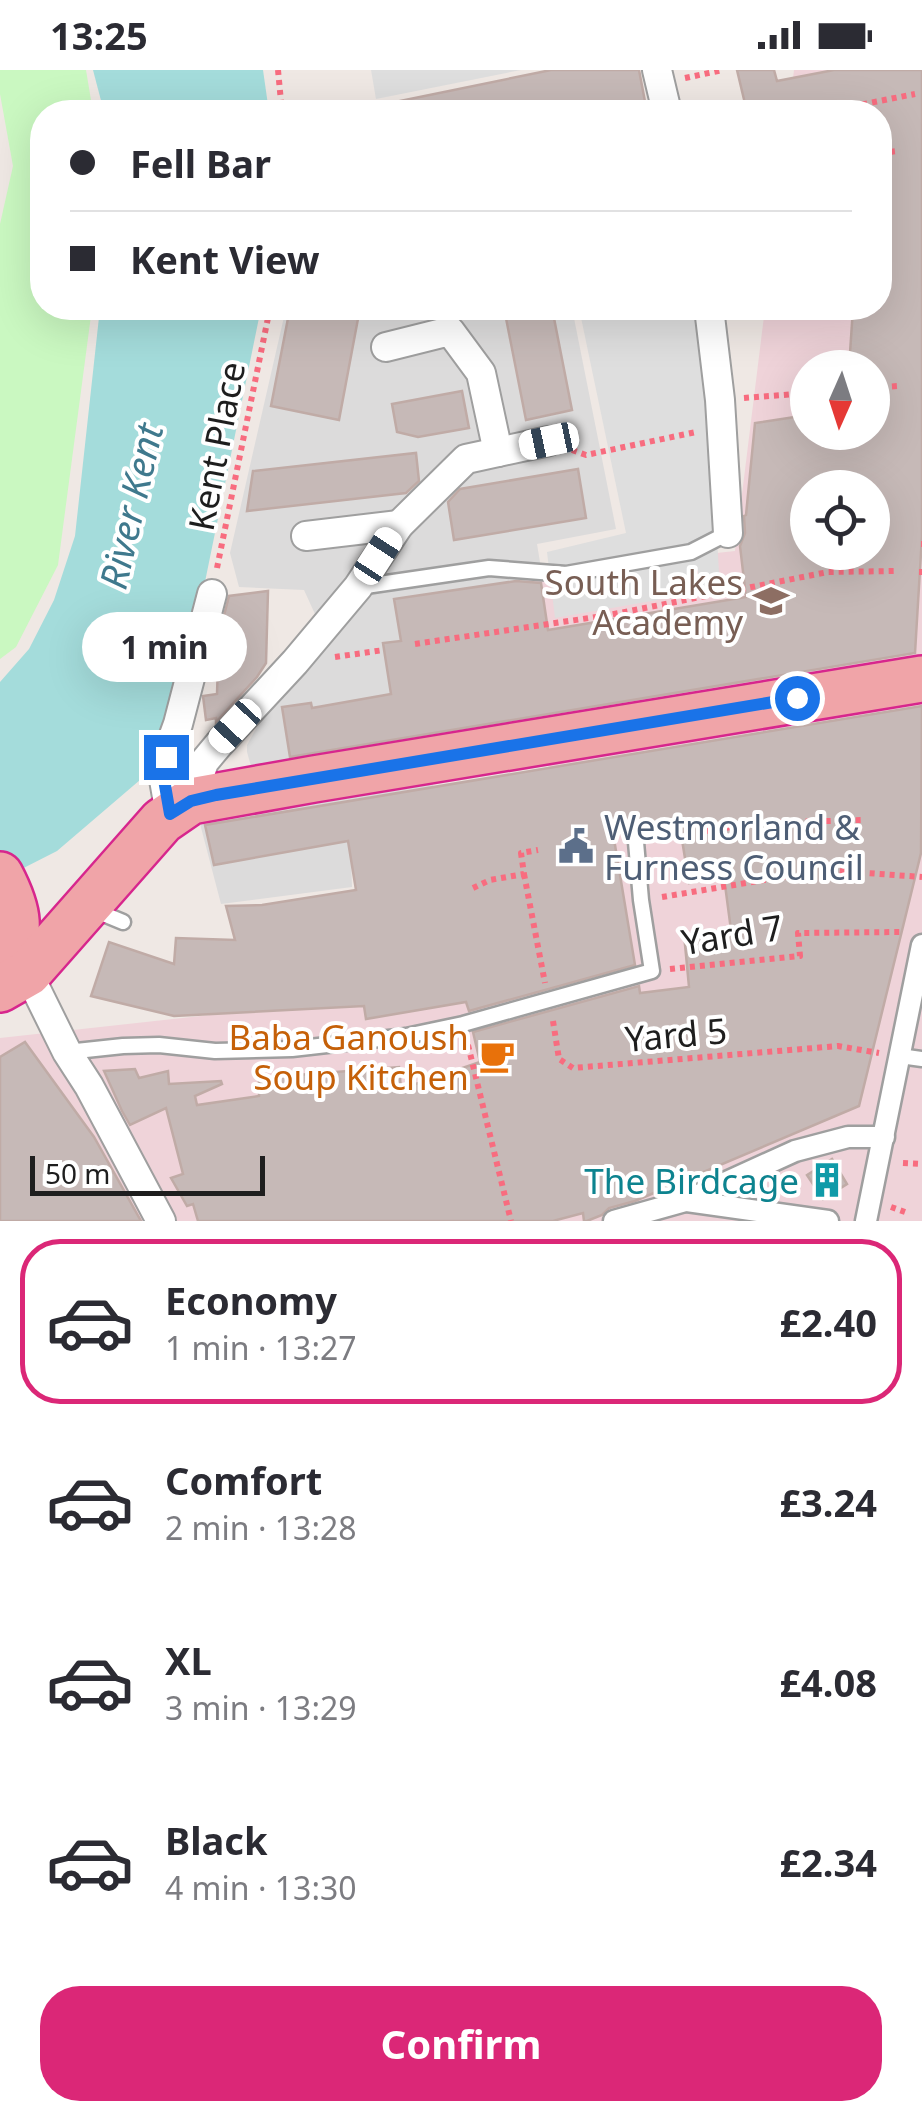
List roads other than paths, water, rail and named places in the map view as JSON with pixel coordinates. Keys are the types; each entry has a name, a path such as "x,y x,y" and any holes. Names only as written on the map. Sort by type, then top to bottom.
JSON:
{"highway":[{"path":"9,976 64,933 108,909 181,808 241,791 922,679"},
{"path":"6,887 18,926 9,976"}],"street":[{"path":"657,70 663,100"},
{"path":"710,320 728,533"},
{"path":"386,346 450,331 481,373 498,452"},
{"path":"181,808 204,762 295,662 358,587 399,525 430,494 466,459 549,441"},
{"path":"306,536 399,525"},
{"path":"181,808 163,774 212,594"},
{"path":"219,744 222,768 241,791"},
{"path":"866,1221 922,945"},
{"path":"9,976 67,1052 161,1221"},
{"path":"614,1221 685,1200 795,1151 848,1136 884,1137"},
{"path":"685,1200 828,1221"}],"lane":[{"path":"358,587 489,568 566,574 691,552 728,533"},
{"path":"67,1052 159,1045 215,1051 292,1049 406,1036 652,971 636,842"},
{"path":"900,1056 922,1060"}],"water":[{"path":"93,70 263,70 267,100 101,100"},
{"name":"River Kent","path":"99,320 259,320 189,660 171,724 147,774 57,851 0,880 0,682 29,649 54,600 75,536"}],"place":[{"name":"South Lakes Academy","path":"771,601"},
{"name":"Westmorland & Furness Council","path":"576,846"},
{"name":"Baba Ganoush Soup Kitchen","path":"497,1056"},
{"name":"The Birdcage","path":"827,1180"}]}
